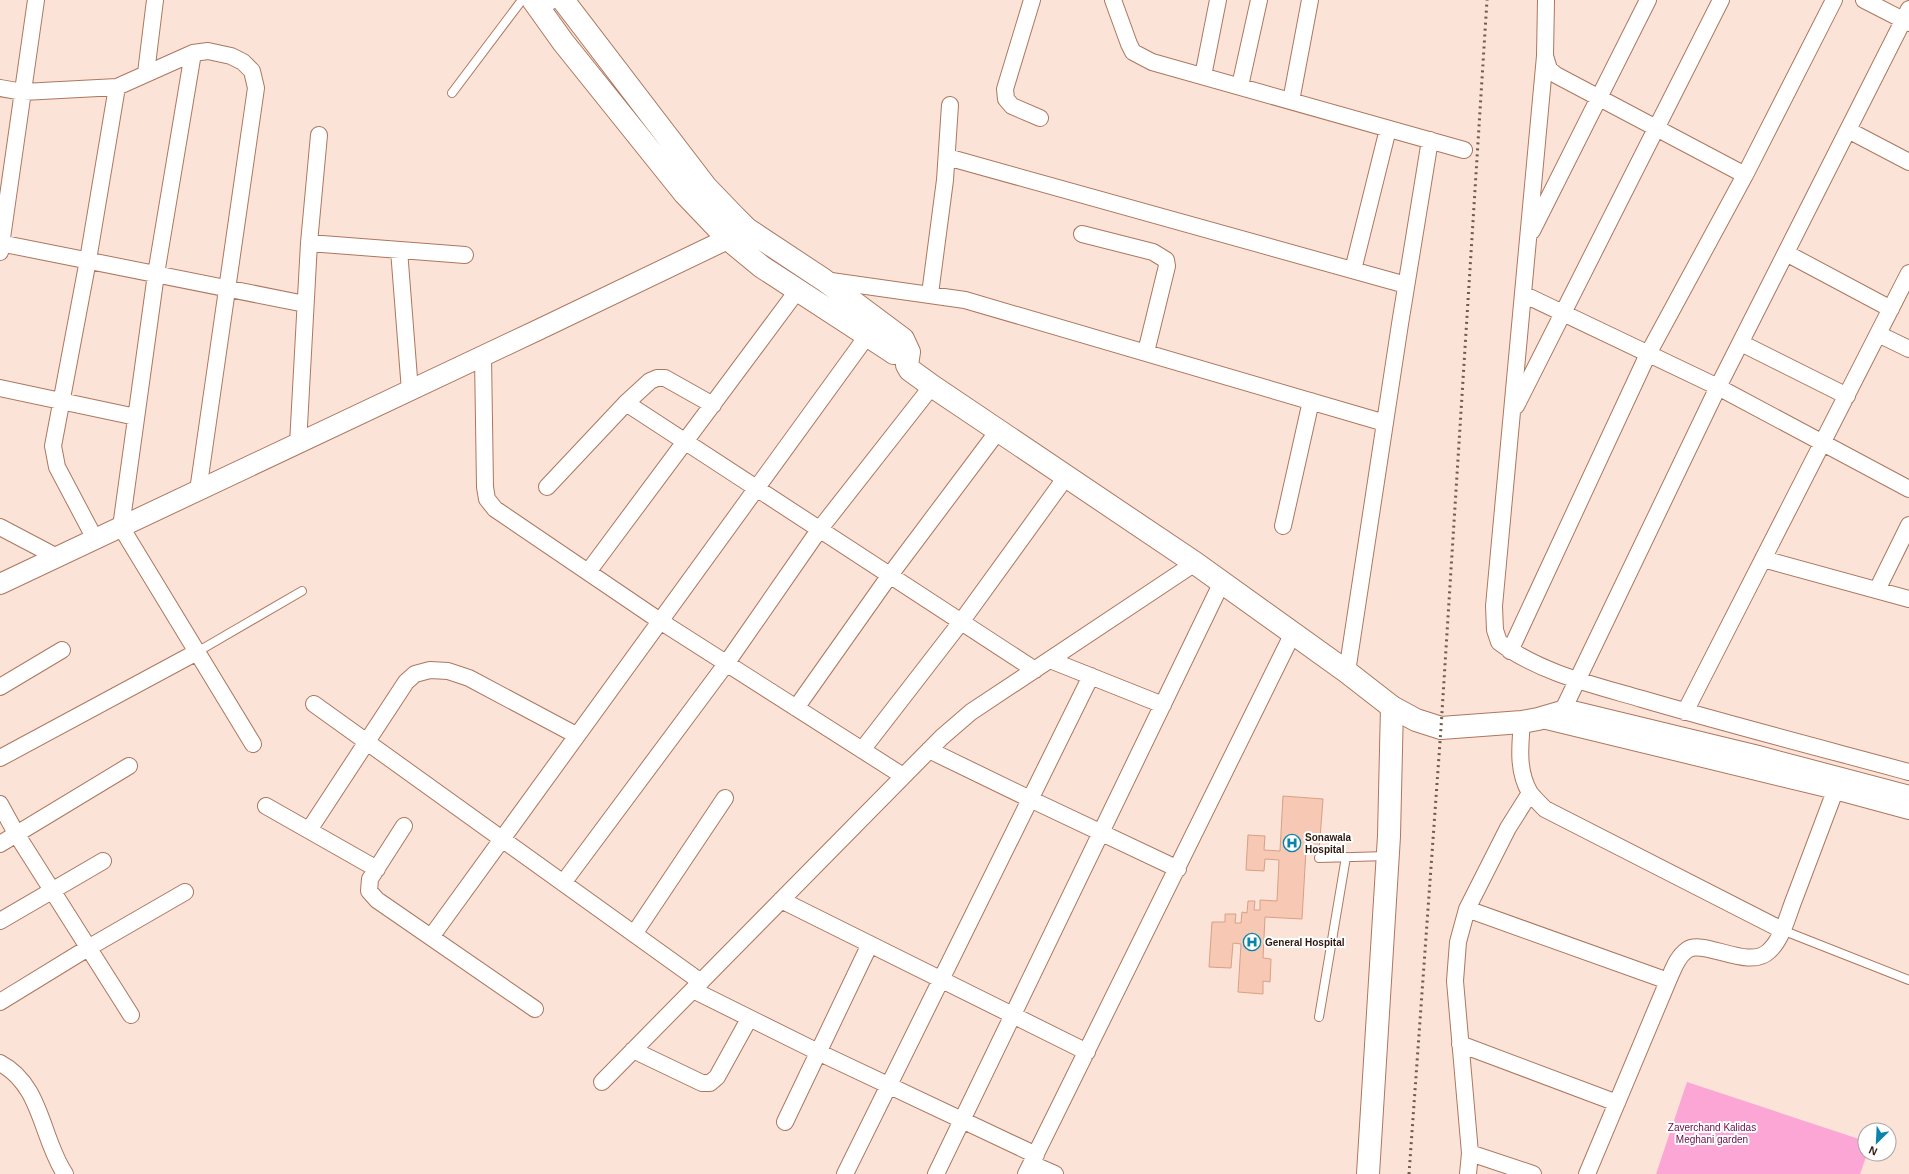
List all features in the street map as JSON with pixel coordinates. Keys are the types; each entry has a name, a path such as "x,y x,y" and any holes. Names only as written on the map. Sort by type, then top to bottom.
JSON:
{"main road":[{"path":"563,0 706,187 747,229 824,280 903,339 909,352 907,365 910,370 1195,563 1347,672 1392,707 1416,720 1441,728 1530,721 1562,712 1576,713 1758,757 1909,797"},
{"path":"536,2 563,42 685,194 728,239 762,267 894,353 909,352"},
{"path":"1368,1174 1388,856 1392,707"}],"street":[{"path":"36,0 1,246 88,260 305,304"},
{"path":"146,73 155,0"},
{"path":"1032,0 1005,89 1006,99 1012,106 1040,118"},
{"path":"1113,0 1133,52 1152,62 1464,150"},
{"path":"1203,76 1218,0"},
{"path":"1240,86 1259,0"},
{"path":"1291,101 1310,0"},
{"path":"1546,0 1545,56 1494,606 1495,630 1499,642 1510,650 1550,670 1577,680 1685,712 1909,772"},
{"path":"1528,238 1648,0"},
{"path":"1512,414 1721,0"},
{"path":"1510,650 1648,354 1745,175 1834,0"},
{"path":"1562,712 1718,387 1907,17 1864,0"},
{"path":"0,88 23,92 117,86 193,53 208,51 231,56 252,71 256,88 226,288 198,491"},
{"path":"193,53 156,274 121,527 253,744"},
{"path":"1545,56 1549,69 1556,75 1745,175"},
{"path":"95,539 57,467 53,446 60,401 88,260 117,86"},
{"path":"930,294 945,180 950,105"},
{"path":"1352,270 1388,129"},
{"path":"1848,130 1909,162"},
{"path":"298,444 309,243 319,135"},
{"path":"1347,672 1406,285 1430,140"},
{"path":"947,157 1406,285"},
{"path":"0,584 410,391 747,229"},
{"path":"1082,234 1153,252 1166,260 1167,266 1146,352"},
{"path":"309,243 465,255"},
{"path":"399,250 410,391"},
{"path":"1786,253 1891,309"},
{"path":"1685,712 1909,273"},
{"path":"824,280 965,300 1385,423"},
{"path":"588,572 797,291"},
{"path":"1523,294 1718,387 1822,444 1909,489"},
{"path":"1878,334 1909,349"},
{"path":"431,937 501,838 867,336"},
{"path":"1741,343 1846,396"},
{"path":"483,356 487,499 495,509 660,621 903,776"},
{"path":"547,487 626,403 650,381 657,378 665,378 713,404"},
{"path":"563,883 726,664 819,530 932,386"},
{"path":"0,388 136,417"},
{"path":"1283,526 1311,401"},
{"path":"626,403 686,440 819,530 1035,670"},
{"path":"796,708 890,576 998,431"},
{"path":"862,750 961,622 1066,476"},
{"path":"1877,590 1909,525"},
{"path":"0,527 57,557"},
{"path":"1763,559 1909,599"},
{"path":"602,1082 903,776 971,712 1195,563"},
{"path":"936,1174 1222,582"},
{"path":"1031,1164 1178,869 1293,633"},
{"path":"0,687 62,650"},
{"path":"0,758 197,652"},
{"path":"1050,660 1163,705"},
{"path":"308,830 406,682 415,674 430,670 448,671 469,678 576,735"},
{"path":"846,1174 1091,676"},
{"path":"314,704 634,934 697,986 749,1019 962,1120 1031,1164 1055,1174"},
{"path":"1782,930 1545,809 1530,793 1524,780 1520,759 1530,721 1835,791 1909,811"},
{"path":"930,750 1030,800 1178,869"},
{"path":"0,844 18,835 129,766"},
{"path":"1587,1174 1668,981 1680,956 1688,949 1700,947 1732,955 1757,956 1768,952 1782,930 1835,791"},
{"path":"1468,1174 1470,1152 1455,981 1458,942 1467,909 1508,828 1530,793"},
{"path":"634,934 724,798"},
{"path":"0,804 131,1015"},
{"path":"266,806 377,869"},
{"path":"404,826 370,879 369,890 377,900 535,1009"},
{"path":"0,921 103,861"},
{"path":"0,1002 88,948 185,892"},
{"path":"781,900 1087,1052"},
{"path":"1467,909 1668,981"},
{"path":"785,1122 870,944"},
{"path":"633,1050 702,1083 710,1083 717,1077 749,1019"},
{"path":"1460,1044 1617,1103"},
{"path":"0,1063 20,1077 33,1097 56,1160 65,1174"},
{"path":"1470,1152 1533,1174"}],"lane":[{"path":"452,93 536,2"},
{"path":"197,652 302,592"},
{"path":"1319,858 1388,856"},
{"path":"1319,1017 1346,857"},
{"path":"1782,930 1909,980"}],"green space":[{"name":"Zaverchand Kalidas Meghani garden","path":"1687,1082 1857,1138 1857,1162 1864,1162 1860,1174 1656,1174"}],"building":[{"path":"1283,796 1323,799 1319,851 1306,850 1302,919 1265,917 1263,958 1271,959 1270,982 1263,981 1263,994 1238,992 1241,944 1233,943 1231,968 1209,967 1212,922 1225,922 1225,914 1236,914 1235,923 1241,923 1242,912 1247,913 1248,901 1255,901 1254,910 1260,910 1260,900 1277,901 1279,860 1265,859 1264,871 1246,870 1248,835 1265,836 1264,850 1280,851"}],"railway":[{"path":"1409,1174 1441,728 1487,0"}],"place":[{"name":"Sonawala Hospital","path":"1292,843"},
{"name":"General Hospital","path":"1252,942"}]}
